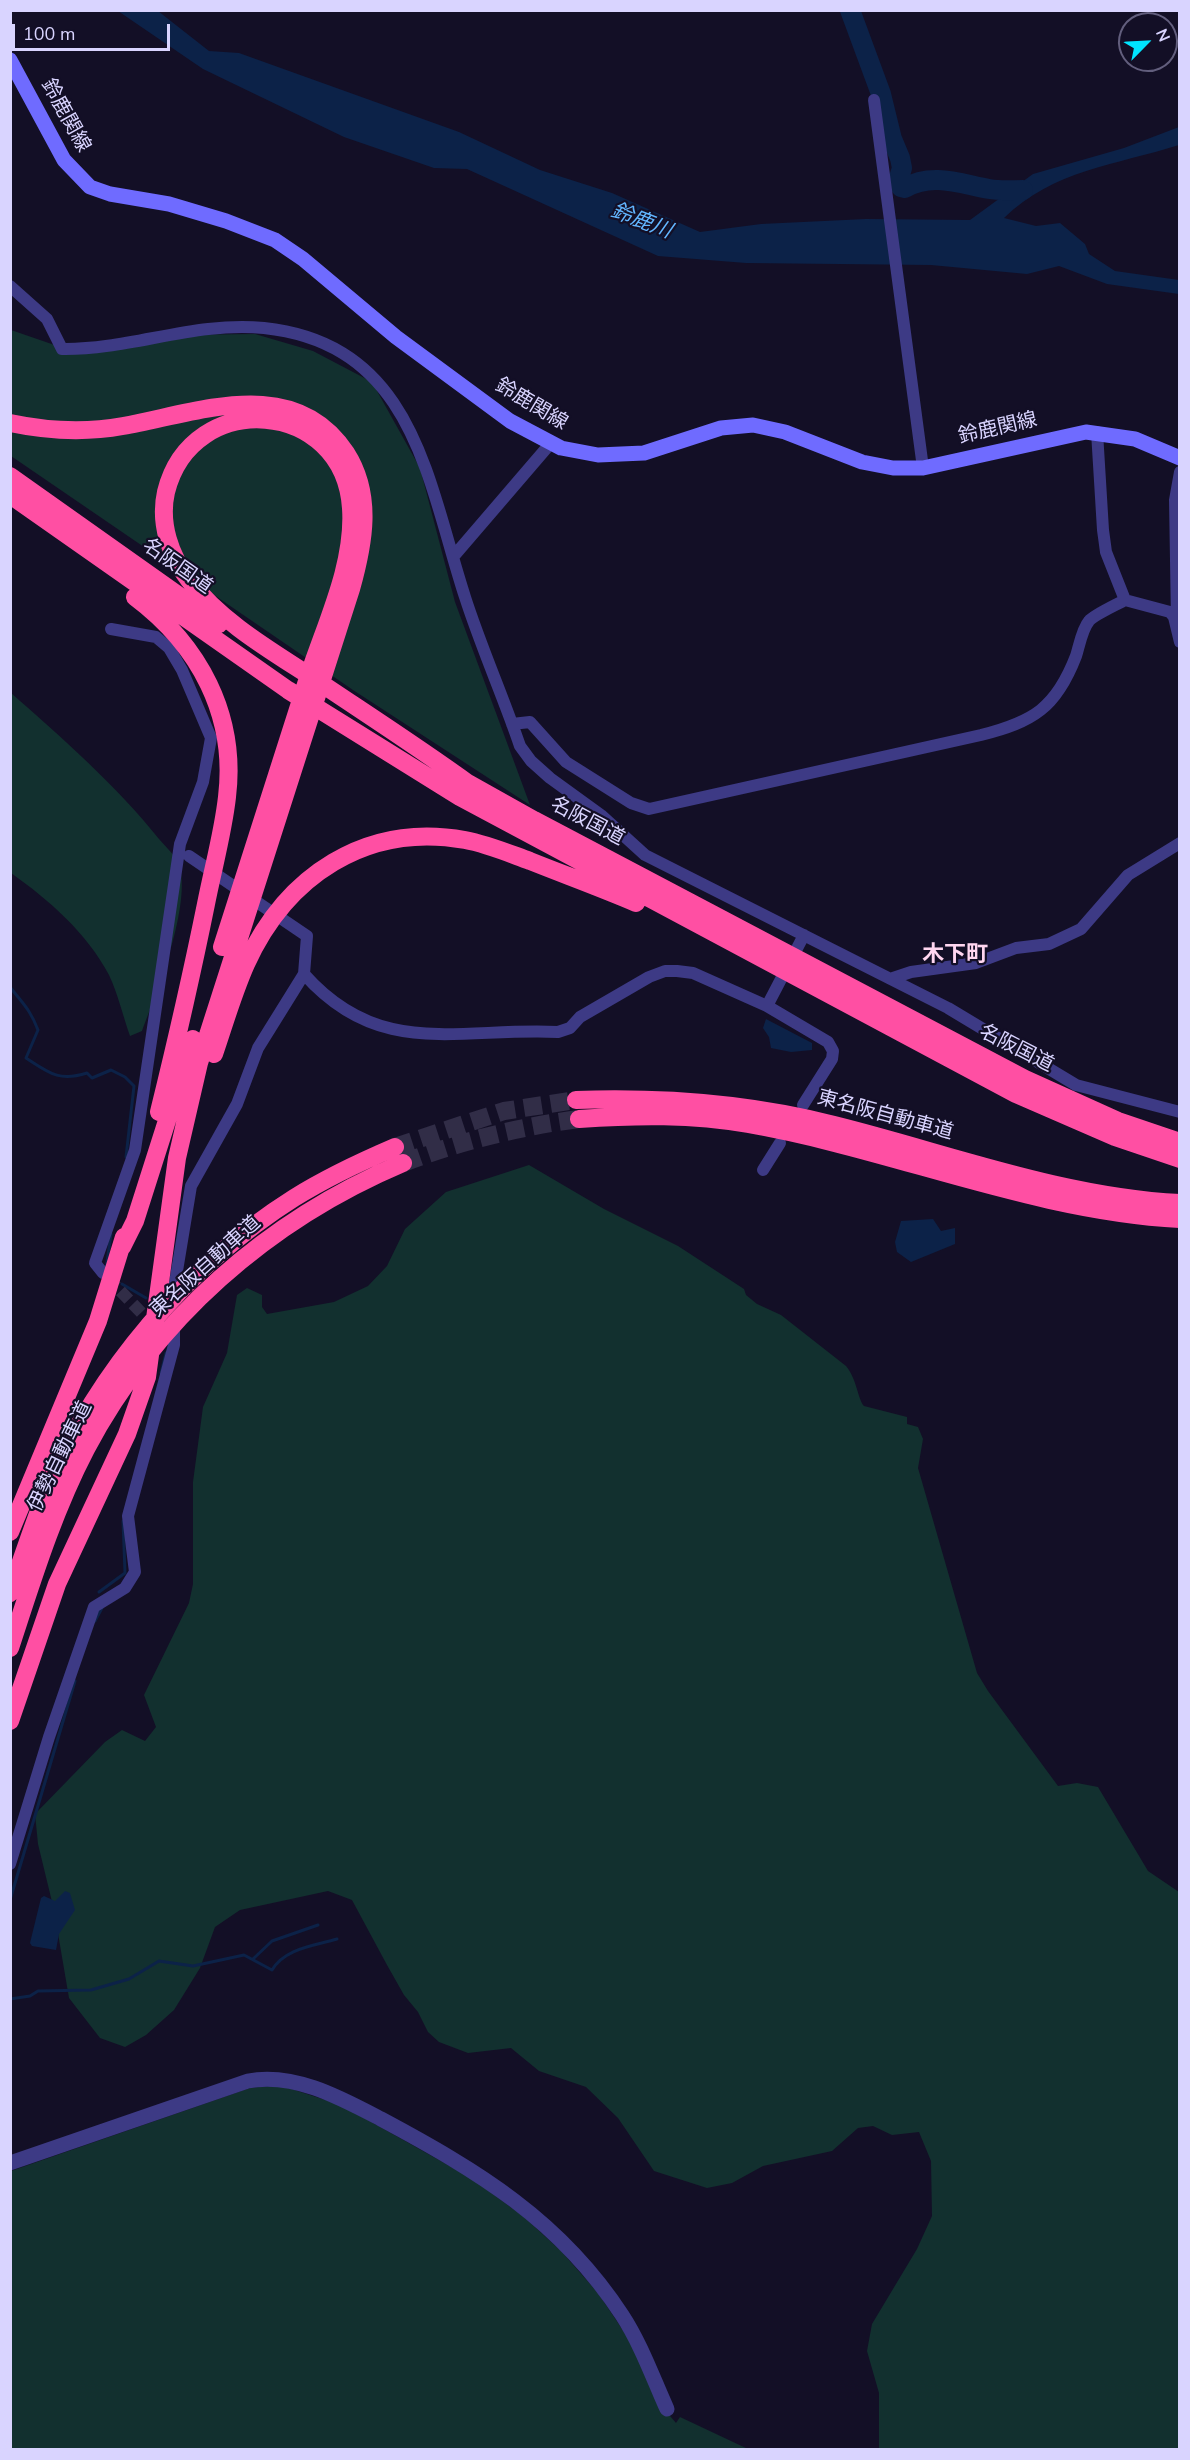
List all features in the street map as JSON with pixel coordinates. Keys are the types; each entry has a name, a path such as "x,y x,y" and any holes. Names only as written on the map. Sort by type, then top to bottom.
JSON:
{"highway":[{"path":"10,423 49,430 84,430 124,426 216,406 257,404 276,407 312,420 332,435 350,458 360,484 364,516 357,565 199,1063 177,1158 167,1218 147,1377 136,1412 57,1584 10,1721"},
{"path":"122,1247 135,1221 175,1098 341,578 349,539 351,507 346,480 334,458 316,438 295,426 270,419 230,423 195,442 185,452 171,474 164,502 168,540 180,567 199,592 292,677"},
{"name":"名阪国道","path":"10,476 292,677"},
{"name":"名阪国道","path":"10,495 336,705 469,784 1025,1079 1118,1121 1179,1142"},
{"path":"10,505 147,607 183,641 198,662 211,688 221,712 228,743 227,795 223,823 193,969 122,1247 98,1321 10,1532"},
{"name":"名阪国道","path":"336,705 470,802 1026,1098 1115,1137 1179,1159"},
{"path":"167,1218 203,1086 246,965 267,926 290,895 316,873 359,849 413,837 466,840 502,850 570,875 729,940"},
{"name":"東名阪自動車道","path":"576,1100 665,1098 749,1107 833,1124 1126,1214 1179,1219"},
{"name":"東名阪自動車道","path":"579,1119 664,1116 746,1124 823,1139 1045,1190 1179,1203"},
{"name":"東名阪自動車道","path":"115,1385 166,1333 211,1275 301,1215 399,1155"},
{"name":"伊勢自動車道","path":"10,1593 49,1485 87,1412 115,1385"},
{"name":"伊勢自動車道","path":"10,1648 52,1526 115,1385"}],"main road":[{"name":"鈴鹿関線","path":"10,60 64,160 90,187 110,194 170,204 226,221 275,240 303,259 396,336 510,421 550,444 598,454 632,454 664,448 721,428 753,425 785,432 862,462 893,468 923,468 1068,435 1097,432 1135,439 1179,458"}],"street":[{"path":"873,100 923,468"},
{"path":"10,286 47,319 62,349 110,346 187,330 263,328 290,333 331,347 356,361 378,381 403,415 419,452 465,599 520,746 531,761 602,815 645,855 802,939 892,978 968,1019 1076,1085 1179,1112"},
{"path":"1097,432 1104,541 1125,600"},
{"path":"453,557 550,444"},
{"path":"1176,626 1178,476"},
{"path":"512,724 530,722 566,762 631,803 649,809 970,738 1024,723 1043,710 1069,675 1089,621 1125,600 1170,612 1174,617 1179,642"},
{"path":"103,1273 95,1263 135,1150 180,844 203,782 211,738 182,670 169,648 156,637 111,629"},
{"path":"892,978 911,972 976,963 1016,948 1049,944 1082,929 1135,870 1179,843"},
{"path":"10,1864 49,1737 94,1607 125,1588 135,1572 128,1516 171,1343 175,1283 191,1186 237,1104 258,1048 304,974 307,936 189,856"},
{"path":"768,1003 802,939"},
{"path":"304,974 321,993 368,1022 390,1031 420,1034 558,1032 570,1028 580,1017 649,976 665,971 693,973 768,1003 822,1037 833,1051 832,1059 803,1105"},
{"path":"763,1170 780,1143"},
{"path":"10,2163 248,2081 279,2079 325,2093 378,2118 470,2170 530,2211 571,2251 622,2316 638,2343 668,2409"}],"green space":[{"path":"11,330 69,350 169,335 255,334 313,351 372,382 420,468 455,602 530,805 353,690 11,456"},
{"path":"10,692 107,781 173,854 179,864 182,881 181,901 171,948 142,1031 130,1036 109,975 90,945 53,906 11,873"},
{"path":"529,1165 604,1209 678,1246 744,1289 746,1295 757,1304 781,1315 846,1366 853,1377 864,1406 907,1417 907,1424 918,1427 923,1439 918,1468 977,1673 1058,1786 1077,1783 1098,1787 1148,1871 1179,1892 1179,2449 879,2449 879,2393 867,2351 872,2324 917,2249 932,2216 931,2161 919,2132 892,2135 873,2126 858,2128 832,2151 763,2166 732,2183 707,2188 654,2171 618,2118 586,2087 539,2071 511,2048 468,2053 439,2042 428,2032 418,2012 404,1995 352,1900 328,1891 240,1910 215,1927 200,1968 174,2010 146,2035 125,2047 100,2038 69,1998 54,1910 38,1844 35,1814 105,1742 122,1730 145,1741 156,1727 144,1695 189,1603 193,1584 193,1482 203,1407 227,1353 237,1295 247,1288 262,1295 262,1307 267,1314 334,1302 368,1286 387,1266 405,1229 446,1192"},
{"path":"279,2085 341,2105 471,2178 524,2217 561,2251 598,2293 632,2344 659,2403 676,2423 680,2417 748,2449 11,2450 11,2171 250,2088"}],"water":[{"name":"鈴鹿川","path":"118,11 158,11 209,51 239,53 459,132 540,170 612,193 700,232 761,224 866,219 970,220 1033,174 1124,148 1179,127 1179,145 1064,179 1023,202 1004,218 1036,226 1060,223 1085,244 1089,254 1115,271 1179,280 1179,294 1107,284 1059,266 1027,274 931,265 746,263 658,256 467,169 434,168 344,137 203,69"},
{"path":"766,1019 812,1043 812,1050 791,1052 771,1048 769,1037 763,1028"},
{"path":"933,1219 941,1231 955,1228 955,1244 911,1262 897,1252 895,1242 901,1221"},
{"path":"65,1891 70,1893 75,1910 59,1934 56,1950 32,1946 30,1943 41,1898 44,1896 55,1901"}],"waterway":[{"path":"850,10 881,94 892,139 900,158 902,168 898,181 901,187 936,180 993,190 1023,190"},
{"path":"10,987 29,1012 38,1030 26,1058 48,1072 61,1076 69,1077 87,1073 92,1078 111,1070 125,1077 134,1086 126,1157"},
{"path":"106,1269 111,1234"},
{"path":"122,1284 146,1298"},
{"path":"161,1373 166,1353"},
{"path":"99,1592 125,1573 123,1521"},
{"path":"95,1621 102,1608"},
{"path":"10,1900 75,1681"},
{"path":"253,1959 272,1941 318,1925"},
{"path":"10,1999 30,1996 38,1991 91,1990 129,1979 159,1961 193,1966 244,1955 272,1970 292,1952 337,1939"}],"tunnel":[{"path":"395,1147 504,1111 576,1100"},
{"path":"403,1163 490,1136 579,1119"},
{"path":"108,1278 156,1328"}],"district":[{"name":"木下町","path":"955,956"}]}
